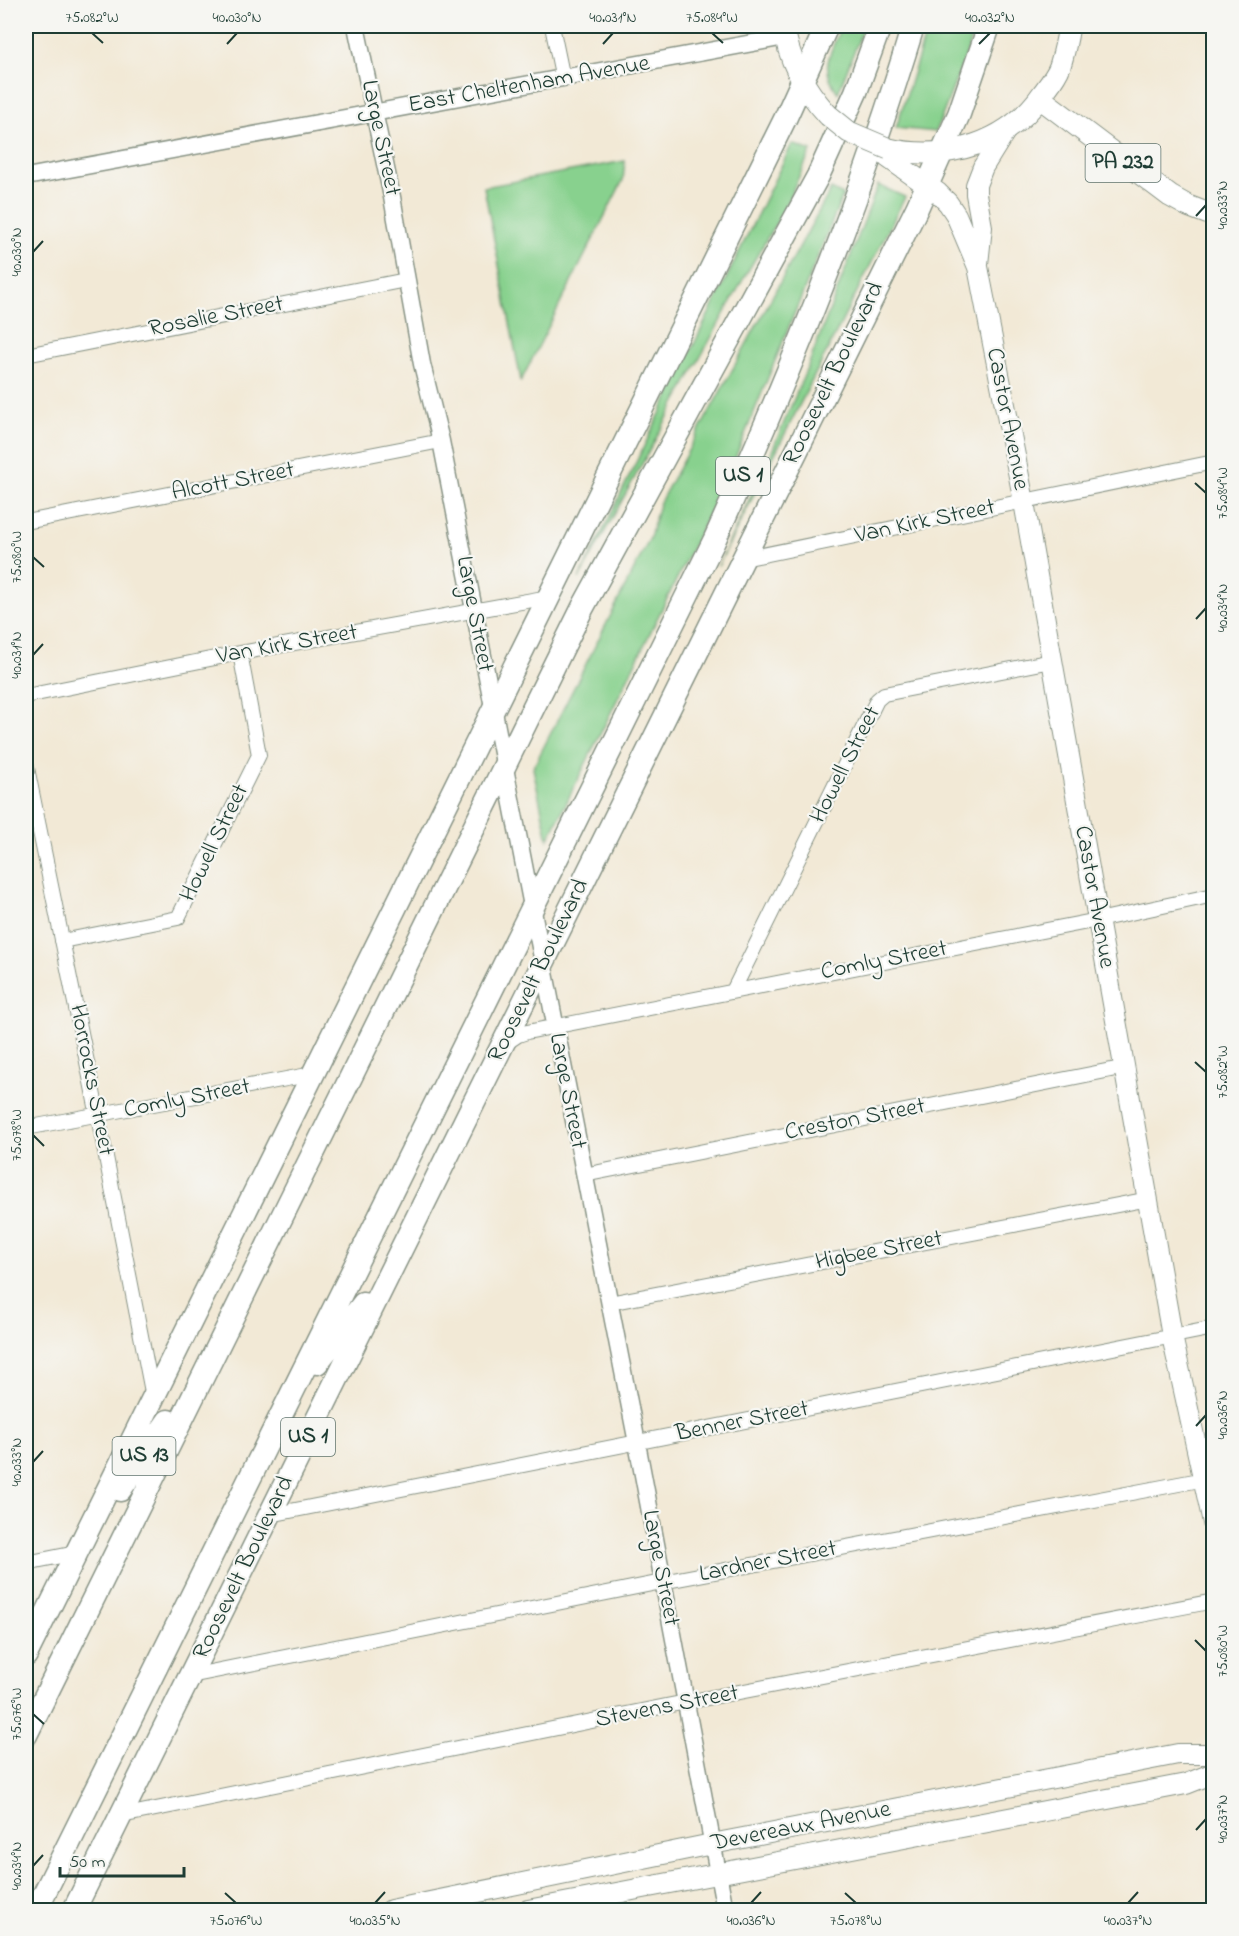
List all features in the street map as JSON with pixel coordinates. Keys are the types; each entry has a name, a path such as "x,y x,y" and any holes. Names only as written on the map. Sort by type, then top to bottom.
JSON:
{"highway":[{"path":"26,1655 802,83 827,26"},
{"path":"26,1735 612,554 818,176 856,92 880,26"},
{"name":"Roosevelt Boulevard","path":"36,1911 714,541 751,459 852,211 914,26"},
{"name":"Roosevelt Boulevard","path":"74,1911 943,153 989,26"},
{"path":"287,1402 394,1264"},
{"name":"US 13","path":"76,1553 212,1359"}],"main road":[{"path":"785,31 793,64 802,83 828,115 849,132 888,153 916,154 943,153 975,146 1018,121 1040,99 1060,67 1069,26"},
{"name":"PA 232","path":"1040,99 1170,196 1214,216"},
{"name":"Castor Avenue","path":"978,267 982,227 976,185 983,167 1006,130"},
{"name":"Castor Avenue","path":"888,153 948,203 956,215 978,267 1024,502 1172,1335 1214,1527"},
{"name":"Devereaux Avenue","path":"391,1911 712,1844 979,1792 1179,1754 1214,1754"},
{"name":"Devereaux Avenue","path":"528,1911 1186,1785 1214,1773"},
{"path":"979,1792 984,1823"}],"street":[{"name":"Large Street","path":"356,26 392,197 422,364 441,441 637,1443 725,1911"},
{"path":"552,26 563,79"},
{"name":"East Cheltenham Avenue","path":"26,177 563,79 785,31"},
{"name":"Rosalie Street","path":"26,355 406,280"},
{"name":"Alcott Street","path":"26,522 441,441"},
{"name":"Van Kirk Street","path":"742,560 1214,462"},
{"name":"Van Kirk Street","path":"26,696 240,653 549,597"},
{"name":"Howell Street","path":"62,941 178,918 259,755 240,653"},
{"name":"Howell Street","path":"733,991 877,700 884,694 1052,662"},
{"name":"Horrocks Street","path":"26,764 153,1398"},
{"name":"Comly Street","path":"501,1047 518,1035 554,1026 1098,920 1214,895"},
{"name":"Creston Street","path":"584,1175 1125,1067"},
{"name":"Comly Street","path":"26,1128 313,1074"},
{"name":"Higbee Street","path":"609,1303 1149,1199"},
{"name":"Benner Street","path":"270,1515 1214,1328"},
{"name":"Lardner Street","path":"190,1676 662,1582 1204,1479"},
{"path":"26,1563 76,1553"},
{"name":"Stevens Street","path":"121,1816 686,1703 1214,1601"}],"green space":[{"path":"841,26 864,26 838,93 829,75 828,60"},
{"path":"928,26 974,26 968,49 936,132 896,128"},
{"path":"792,144 811,151 781,215 745,276 579,579"},
{"path":"625,161 623,180 521,381 484,187"},
{"path":"878,185 905,197 718,566 771,453 808,366"},
{"path":"831,189 843,195 729,473 548,840 533,768 650,538 659,504"}]}
